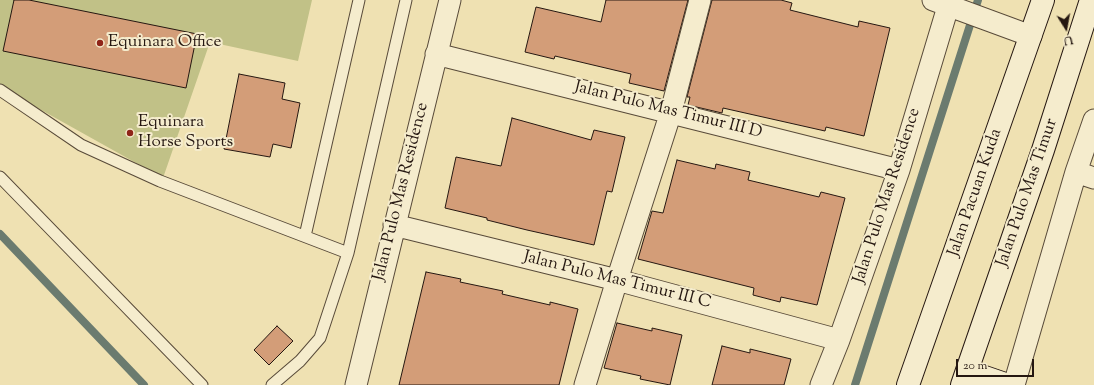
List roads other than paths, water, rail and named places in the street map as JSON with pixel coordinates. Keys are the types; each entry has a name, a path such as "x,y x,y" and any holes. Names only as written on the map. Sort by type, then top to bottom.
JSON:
{"street":[{"name":"Jalan Pulo Mas Residence","path":"356,385 450,0"},
{"path":"585,385 671,112 700,0"},
{"name":"Jalan Pacuan Kuda","path":"908,385 1022,33 1044,0"},
{"name":"Jalan Pulo Mas Timur","path":"965,378 1091,0"},
{"name":"Jalan Pulo Mas Residence","path":"821,385 839,340 899,170 948,4 1022,33"},
{"name":"Jalan Pulo Mas Timur III D","path":"436,54 899,170"},
{"path":"1014,385 1085,175 1094,120"},
{"name":"Jalan Pulo Mas Timur III C","path":"394,225 617,280 839,340"},
{"path":"965,378 1008,385"}],"lane":[{"path":"305,236 359,0"},
{"path":"272,385 300,360 320,338 348,253 406,0"},
{"path":"0,90 81,145 160,181 348,253"},
{"path":"0,177 202,385"}],"waterway":[{"path":"855,385 978,0"},
{"path":"0,234 144,385"}],"place":[{"name":"Equinara Office","path":"100,43"},
{"name":"Equinara Horse Sports","path":"130,133"}]}
